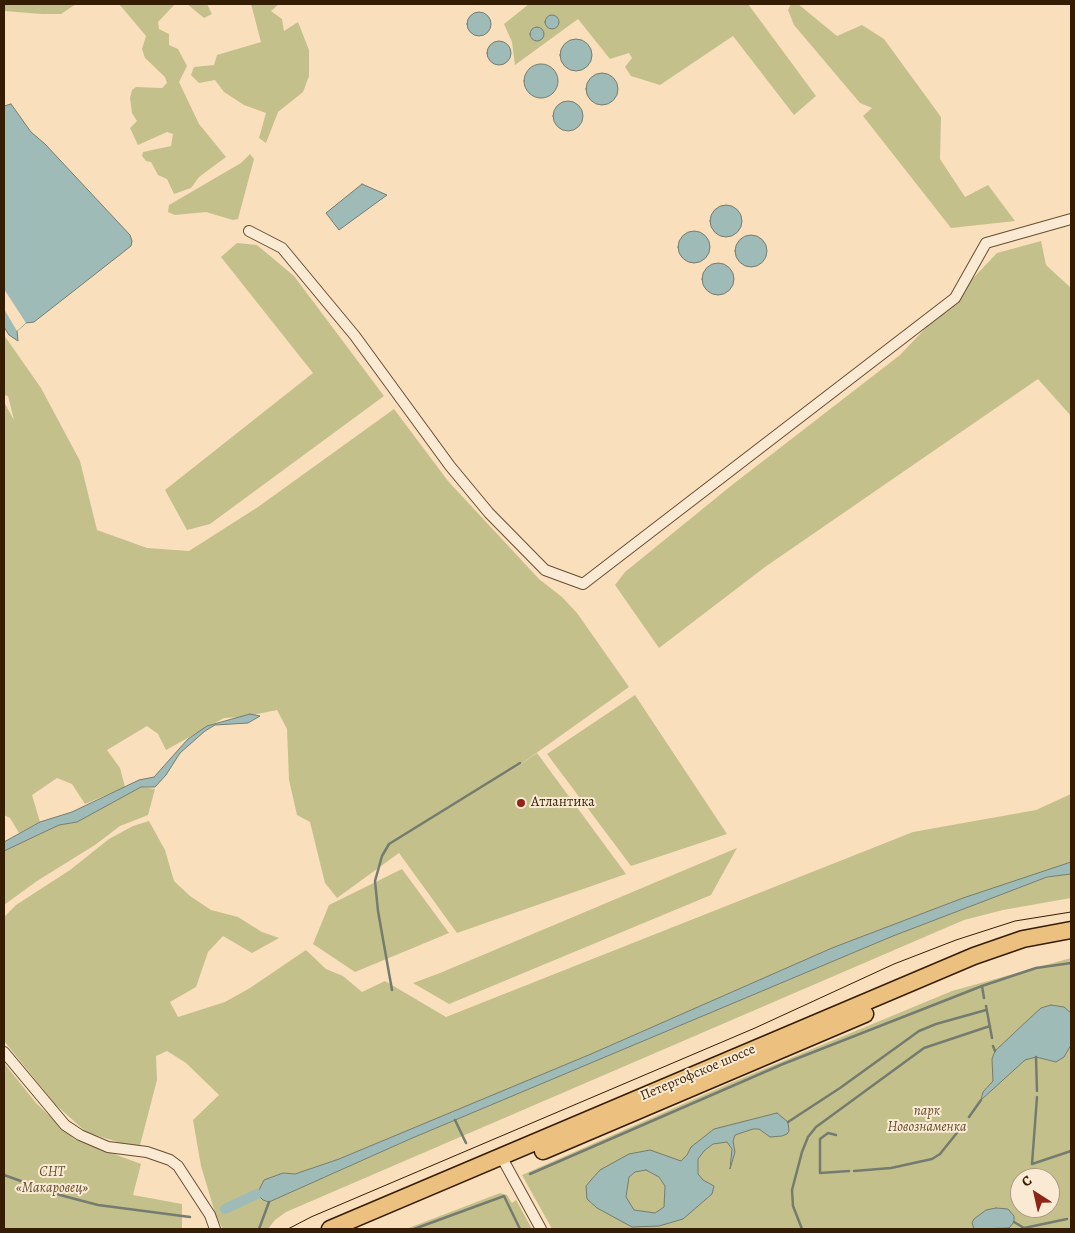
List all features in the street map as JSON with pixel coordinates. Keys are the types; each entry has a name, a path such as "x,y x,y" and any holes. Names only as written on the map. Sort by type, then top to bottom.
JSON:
{"main road":[{"name":"Петергофское шоссе","path":"356,1229 974,956 1022,939 1071,930"},
{"name":"Петергофское шоссе","path":"330,1229 504,1162 973,967 1029,948 1071,940"}],"street":[{"path":"249,231 282,248 355,336 439,452 489,513 545,570 583,584 955,298 986,243 1071,219"},
{"path":"4,1052 65,1125 80,1136 108,1148 147,1152 170,1160 178,1166 210,1215 215,1229"},
{"path":"504,1162 541,1229"}],"green space":[{"path":"4,4 76,4 61,14 42,14 4,11"},
{"path":"119,4 175,4 158,22 159,29 169,34 169,45 178,49 187,66 179,82 199,124 226,157 199,177 191,188 174,194 167,179 158,175 151,162 146,161 142,156 143,152 171,146 173,134 167,132 138,145 130,128 137,121 132,113 130,98 132,90 136,87 162,88 167,83 165,77 145,58 142,49 146,36"},
{"path":"187,4 207,4 212,14 204,18"},
{"path":"251,4 279,4 271,11 282,19 284,31 298,22 309,50 309,76 303,92 278,112 266,143 259,138 266,113 244,105 224,92 215,80 199,83 191,75 194,67 214,65 217,55 261,42"},
{"path":"529,4 748,4 816,96 794,115 733,36 660,85 631,76 625,67 632,58 629,53 610,59 578,19 515,65 512,42 504,24"},
{"path":"791,4 798,4 837,36 862,25 884,39 941,117 940,159 965,197 988,185 1015,221 951,228 863,116 872,108 860,103 794,25 788,10"},
{"path":"250,154 254,159 238,219 233,220 206,212 175,215 168,212 169,205 241,163"},
{"path":"1041,241 1046,265 1071,288 1071,416 1038,379 765,567 659,648 615,585 625,572 732,485 900,355 997,253"},
{"path":"237,243 257,245 294,276 384,396 210,524 187,530 165,490 313,373 221,257"},
{"path":"4,335 41,388 80,461 97,530 147,548 189,551 258,507 394,409 448,481 539,579 562,597 577,613 629,687 504,776 537,753 626,874 457,933 399,853 337,898 325,883 310,822 297,815 289,780 287,729 277,710 243,717 224,718 166,750 158,734 147,726 107,750 120,768 125,787 85,804 72,784 57,778 32,795 40,822 19,833 10,818 4,815 4,402 14,420 8,396 4,395"},
{"path":"635,695 727,834 631,866 547,754"},
{"path":"141,787 155,789 148,815 120,826 95,845 37,881 4,905 4,851 59,825 77,822"},
{"path":"1071,794 1071,862 963,898 832,948 591,1054 339,1159 295,1174 283,1173 263,1200 269,1202 410,1139 893,936 1047,877 1071,874 1071,898 1003,910 964,920 286,1212 275,1220 268,1229 223,1229 216,1216 201,1166 193,1120 219,1095 186,1063 167,1051 156,1056 157,1080 139,1149 86,1132 56,1105 4,1041 4,917 16,905 70,870 109,839 133,826 149,821 165,850 174,881 190,896 211,910 238,917 262,932 279,938 252,953 223,936 208,952 196,987 170,1002 178,1017 225,1002 250,988 306,950 326,969 343,976 362,992 385,981 446,1017 913,832 1036,810"},
{"path":"737,848 711,895 449,1004 413,983 440,973"},
{"path":"402,869 449,933 355,972 313,944 329,905"},
{"name":"парк Новознаменка","path":"1071,958 1071,1229 552,1229 522,1175 735,1081 952,991"},
{"name":"СНТ «Макаровец»","path":"4,1063 36,1103 74,1139 141,1164 133,1195 182,1204 182,1229 4,1229"},
{"path":"500,1193 507,1195 512,1203 516,1200 532,1229 406,1229"}],"water":[{"path":"479,12 484,13 490,19 490,29 484,35 479,36 474,35 468,29 467,24 468,19 474,13"},
{"path":"552,15 557,17 559,22 557,27 552,29 547,27 545,22 547,17"},
{"path":"537,27 542,29 544,34 542,39 537,41 532,39 530,34 532,29"},
{"path":"576,39 582,40 587,44 591,49 591,61 587,66 582,70 576,71 570,70 565,66 561,61 560,55 561,49 565,44 570,40"},
{"path":"499,41 507,45 511,53 507,61 499,65 491,61 487,53 491,45"},
{"path":"541,64 553,69 558,81 553,93 541,98 529,93 524,81 529,69"},
{"path":"602,73 613,78 618,89 613,100 602,105 591,100 586,89 591,78"},
{"path":"568,101 579,105 583,116 579,127 568,131 557,127 553,116 557,105"},
{"path":"11,104 31,132 45,144 130,235 132,241 131,246 34,322 26,323 17,331 18,341 9,335 4,327 4,106"},
{"path":"362,184 387,195 339,230 326,213"},
{"path":"726,205 732,206 737,210 741,215 741,227 737,232 732,236 726,237 720,236 715,232 711,227 710,221 711,215 715,210 720,206"},
{"path":"694,231 700,232 705,236 709,241 709,253 705,258 700,262 694,263 688,262 683,258 679,253 678,247 679,241 683,236 688,232"},
{"path":"751,235 762,240 767,251 762,262 751,267 740,262 735,251 740,240"},
{"path":"718,263 724,264 729,268 733,273 733,285 729,290 724,294 718,295 712,294 707,290 703,285 702,279 703,273 707,268 712,264"},
{"path":"250,714 260,716 248,723 215,725 205,731 180,753 166,775 155,787 141,787 77,822 59,825 4,851 4,842 40,822 72,812 139,780 154,777 188,739 207,726"},
{"path":"1071,862 1071,874 1047,877 893,936 410,1139 269,1202 263,1200 257,1194 264,1180 283,1173 295,1174 339,1159 591,1054 832,948 963,898"},
{"path":"1051,1005 1064,1007 1071,1013 1071,1045 1064,1057 1056,1062 1036,1057 1025,1060 981,1100 983,1092 993,1081 992,1059 995,1051 1041,1008"},
{"path":"777,1113 788,1122 789,1131 782,1136 770,1137 759,1129 753,1129 735,1135 733,1141 735,1152 730,1169 732,1149 727,1142 713,1144 704,1151 698,1159 698,1174 703,1180 714,1186 712,1194 683,1219 659,1226 632,1227 597,1208 587,1199 586,1186 600,1170 629,1154 650,1150 681,1161 691,1147 714,1129","holes":["646,1170 659,1177 665,1186 664,1207 655,1213 634,1210 626,1197 629,1177 635,1172"]},
{"path":"996,1208 1008,1209 1010,1218 1014,1218 1014,1222 1009,1228 974,1229 972,1223 974,1219 986,1210"}],"pier":[{"path":"4,289 26,323 17,331 4,309"}],"waterway":[{"path":"392,990 378,911 375,881 382,856 389,844 520,763"},
{"path":"530,1174 783,1064 982,986 1036,968 1071,963"},
{"path":"982,986 984,998"},
{"path":"986,1006 992,1038"},
{"path":"788,1122 840,1088 919,1031 936,1024 986,1010"},
{"path":"802,1229 793,1206 792,1190 802,1152 808,1137 816,1127 924,1048 990,1026"},
{"path":"993,1046 995,1051"},
{"path":"1036,1057 1037,1091"},
{"path":"1037,1097 1032,1164 1071,1151"},
{"path":"969,1117 981,1100"},
{"path":"455,1120 466,1143"},
{"path":"854,1171 891,1168 932,1159 940,1154 964,1124"},
{"path":"836,1135 828,1133 820,1139 820,1173 849,1171"},
{"path":"4,1175 60,1195 98,1205 190,1217"},
{"path":"225,1209 257,1194"},
{"path":"414,1229 504,1196 520,1229"},
{"path":"259,1229 269,1202"},
{"path":"1014,1222 1024,1228 1067,1219"}],"tram line":[{"path":"288,1229 311,1217 755,1028 894,964 956,940 1015,921 1071,912"}],"place":[{"name":"Атлантика","path":"521,803"}]}
